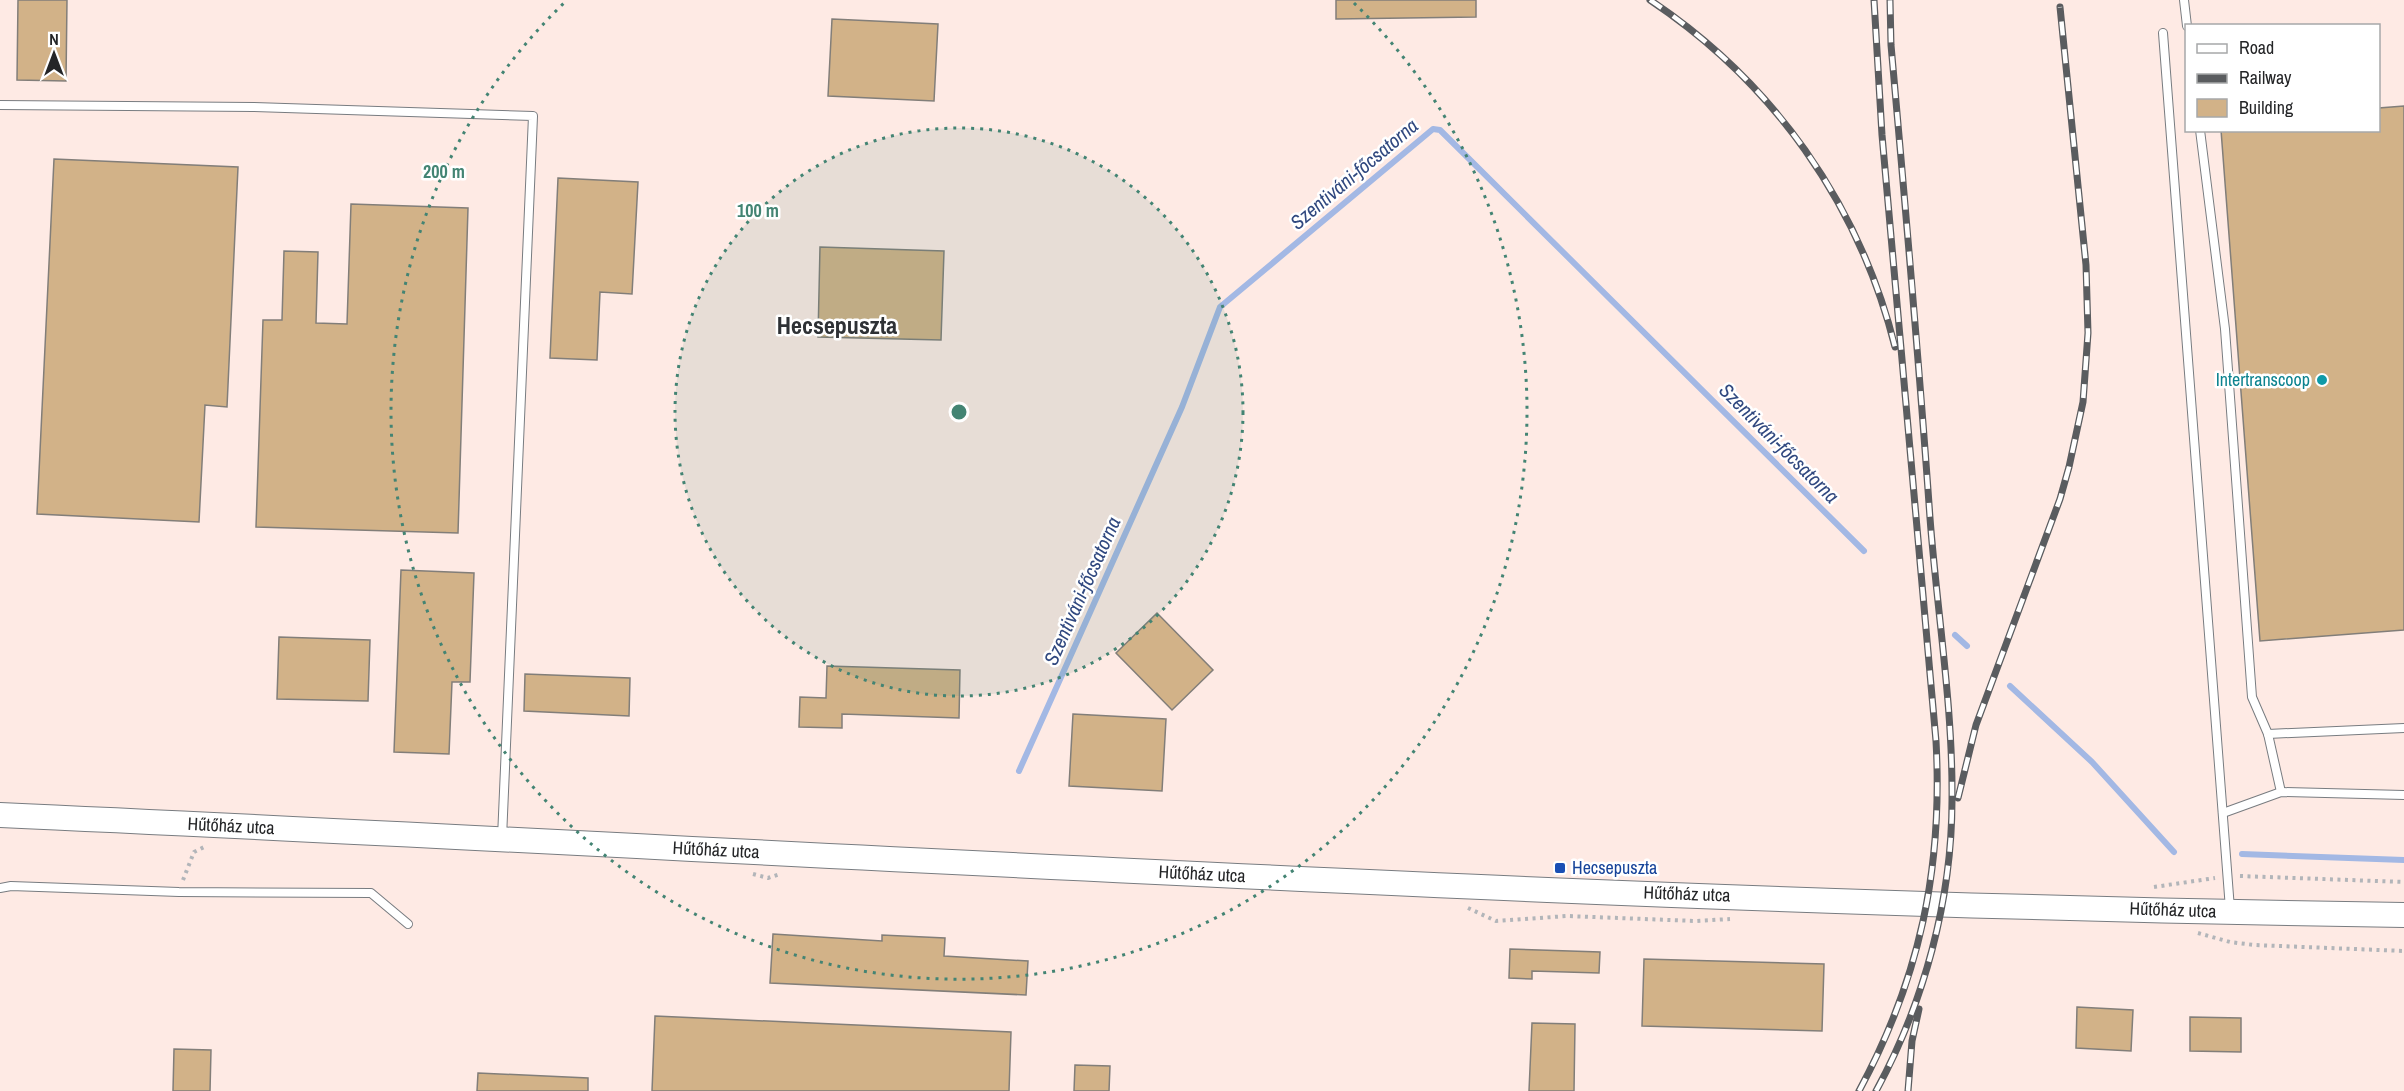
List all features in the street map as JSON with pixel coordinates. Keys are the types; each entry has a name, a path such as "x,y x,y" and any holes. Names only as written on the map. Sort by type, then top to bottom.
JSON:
{"street":[{"name":"Hűtőház utca","path":"0,815 1404,884 2230,912 2404,915"}],"lane":[{"path":"2184,0 2187,24"},
{"path":"2163,33 2230,912"},
{"path":"0,105 254,107 533,116 502,840"},
{"path":"2200,132 2225,329 2252,697 2268,734 2282,792"},
{"path":"2268,734 2404,728"},
{"path":"2223,813 2282,792 2404,795"},
{"path":"0,888 11,886 179,892 372,893 408,924"}],"shaded area":[{"path":"0,0 2404,0 2404,1091 0,1091"}],"building":[{"path":"18,0 67,0 66,81 17,80"},
{"path":"1336,0 1476,0 1476,17 1336,19"},
{"path":"832,19 938,24 934,101 828,96"},
{"name":"Intertranscoop","path":"2404,106 2404,630 2260,641 2221,132 2380,132 2380,108"},
{"path":"54,159 238,167 227,407 205,405 199,522 37,514"},
{"path":"558,178 638,182 632,294 600,292 597,360 550,358"},
{"path":"351,204 468,208 458,533 256,527 263,320 282,320 284,251 318,252 316,323 347,324"},
{"path":"820,247 944,251 941,340 818,337"},
{"path":"401,570 474,573 470,682 452,682 449,754 394,752"},
{"path":"1157,613 1213,670 1172,710 1116,653"},
{"path":"279,637 370,640 368,701 277,699"},
{"path":"827,666 960,670 959,718 842,714 842,728 799,727 800,697 826,698"},
{"path":"525,674 630,678 629,716 524,711"},
{"path":"1073,714 1166,719 1162,791 1069,786"},
{"path":"773,934 882,941 882,935 945,938 944,956 1028,961 1026,995 770,983"},
{"path":"1510,949 1600,952 1599,973 1532,971 1532,979 1509,978"},
{"path":"1644,959 1824,964 1822,1031 1642,1026"},
{"path":"2077,1007 2133,1010 2131,1051 2076,1048"},
{"path":"655,1016 1011,1032 1009,1091 652,1091"},
{"path":"2190,1017 2241,1018 2241,1052 2190,1051"},
{"path":"1532,1023 1575,1024 1574,1091 1529,1091"},
{"path":"174,1049 211,1050 210,1091 173,1091"},
{"path":"1075,1065 1110,1066 1109,1091 1074,1091"},
{"path":"478,1073 588,1078 588,1091 477,1091"}],"waterway":[{"name":"Szentiváni-főcsatorna","path":"1019,771 1182,407 1220,307 1433,129 1440,130 1864,551"},
{"name":"Szentiváni-főcsatorna","path":"1955,635 1967,646"},
{"name":"Szentiváni-főcsatorna","path":"2010,686 2092,762 2174,852"},
{"name":"Szentiváni-főcsatorna","path":"2242,854 2404,860"}],"railway":[{"path":"1650,0 1694,33 1735,69 1772,108 1805,150 1834,196 1859,244 1879,294 1895,347"},
{"path":"1859,1091 1898,1006 1912,964 1931,878 1936,833 1937,788 1936,741 1882,135 1874,0"},
{"path":"1876,1091 1908,1022 1932,950 1947,875 1952,800 1950,729 1891,45 1890,0"},
{"path":"1958,798 1976,725 2060,499 2083,402 2088,333 2086,265 2060,7"},
{"path":"1908,1091 1912,1041 1919,1009"}],"place":[{"name":"Intertranscoop","path":"2322,380"},
{"name":"Hecsepuszta","path":"1560,868"}],"district":[{"name":"Hecsepuszta","path":"837,326"}]}
